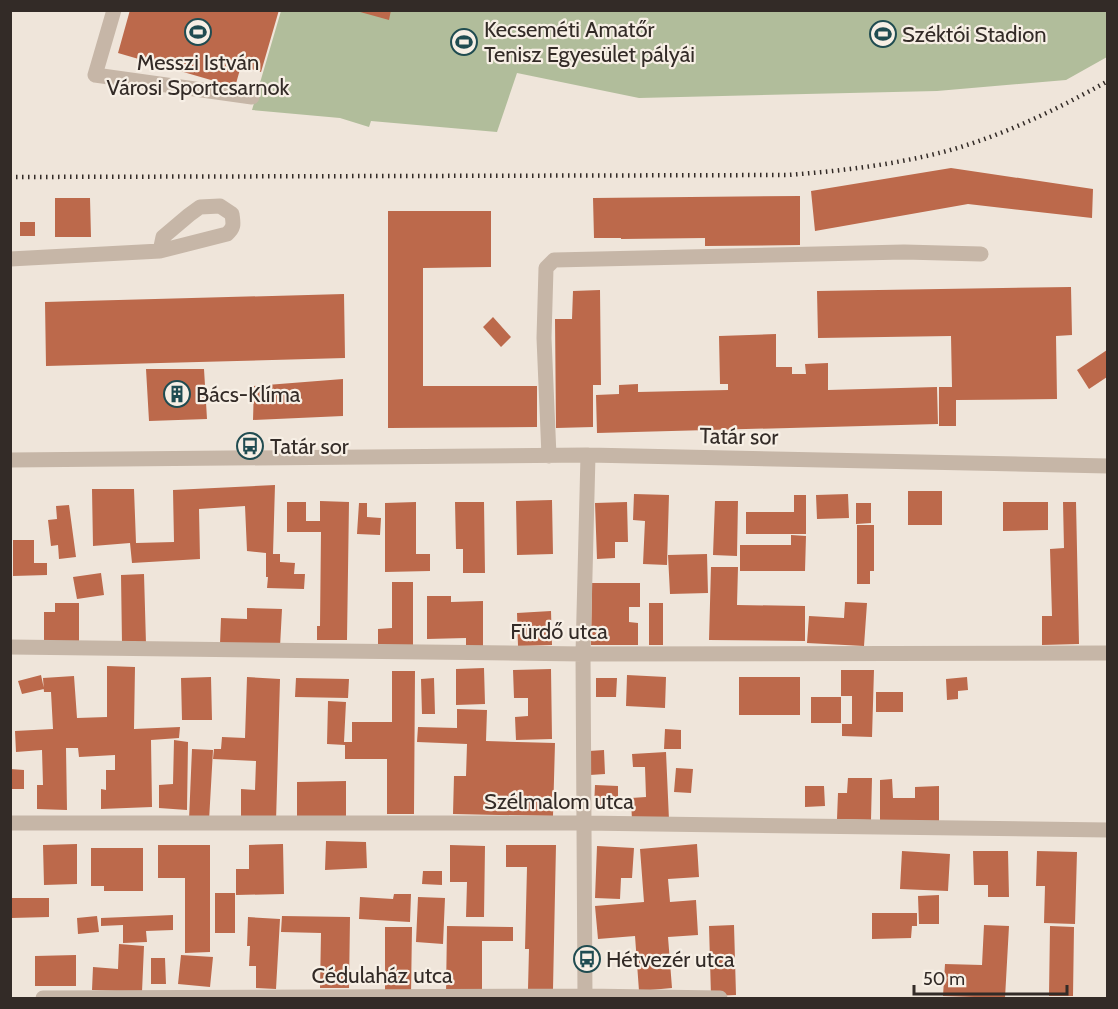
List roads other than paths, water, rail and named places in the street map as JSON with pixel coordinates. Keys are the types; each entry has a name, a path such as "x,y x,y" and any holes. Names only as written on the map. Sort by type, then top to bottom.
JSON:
{"street":[{"path":"114,10 95,75 252,97"},
{"path":"15,259 160,251"},
{"path":"549,456 544,327 546,268 554,260 904,252 981,254"},
{"path":"585,997 582,654 588,456"},
{"name":"Tatár sor","path":"10,460 588,456 1107,466"},
{"name":"Fürdő utca","path":"10,647 582,654 1107,654"},
{"name":"Szélmalom utca","path":"10,824 583,823 1107,830"},
{"name":"Cédulaház utca","path":"43,999 585,997 720,999"}],"railway":[{"path":"10,177 788,175 885,164 924,157 964,146 1027,122 1108,81"}],"place":[{"name":"Messzi István Városi Sportcsarnok","path":"198,32"},
{"name":"Széktói Stadion","path":"883,34"},
{"name":"Kecseméti Amatőr Tenisz Egyesület pályái","path":"464,42"},
{"name":"Bács-Klíma","path":"177,394"},
{"name":"Tatár sor","path":"250,446"},
{"name":"Hétvezér utca","path":"587,959"}]}
